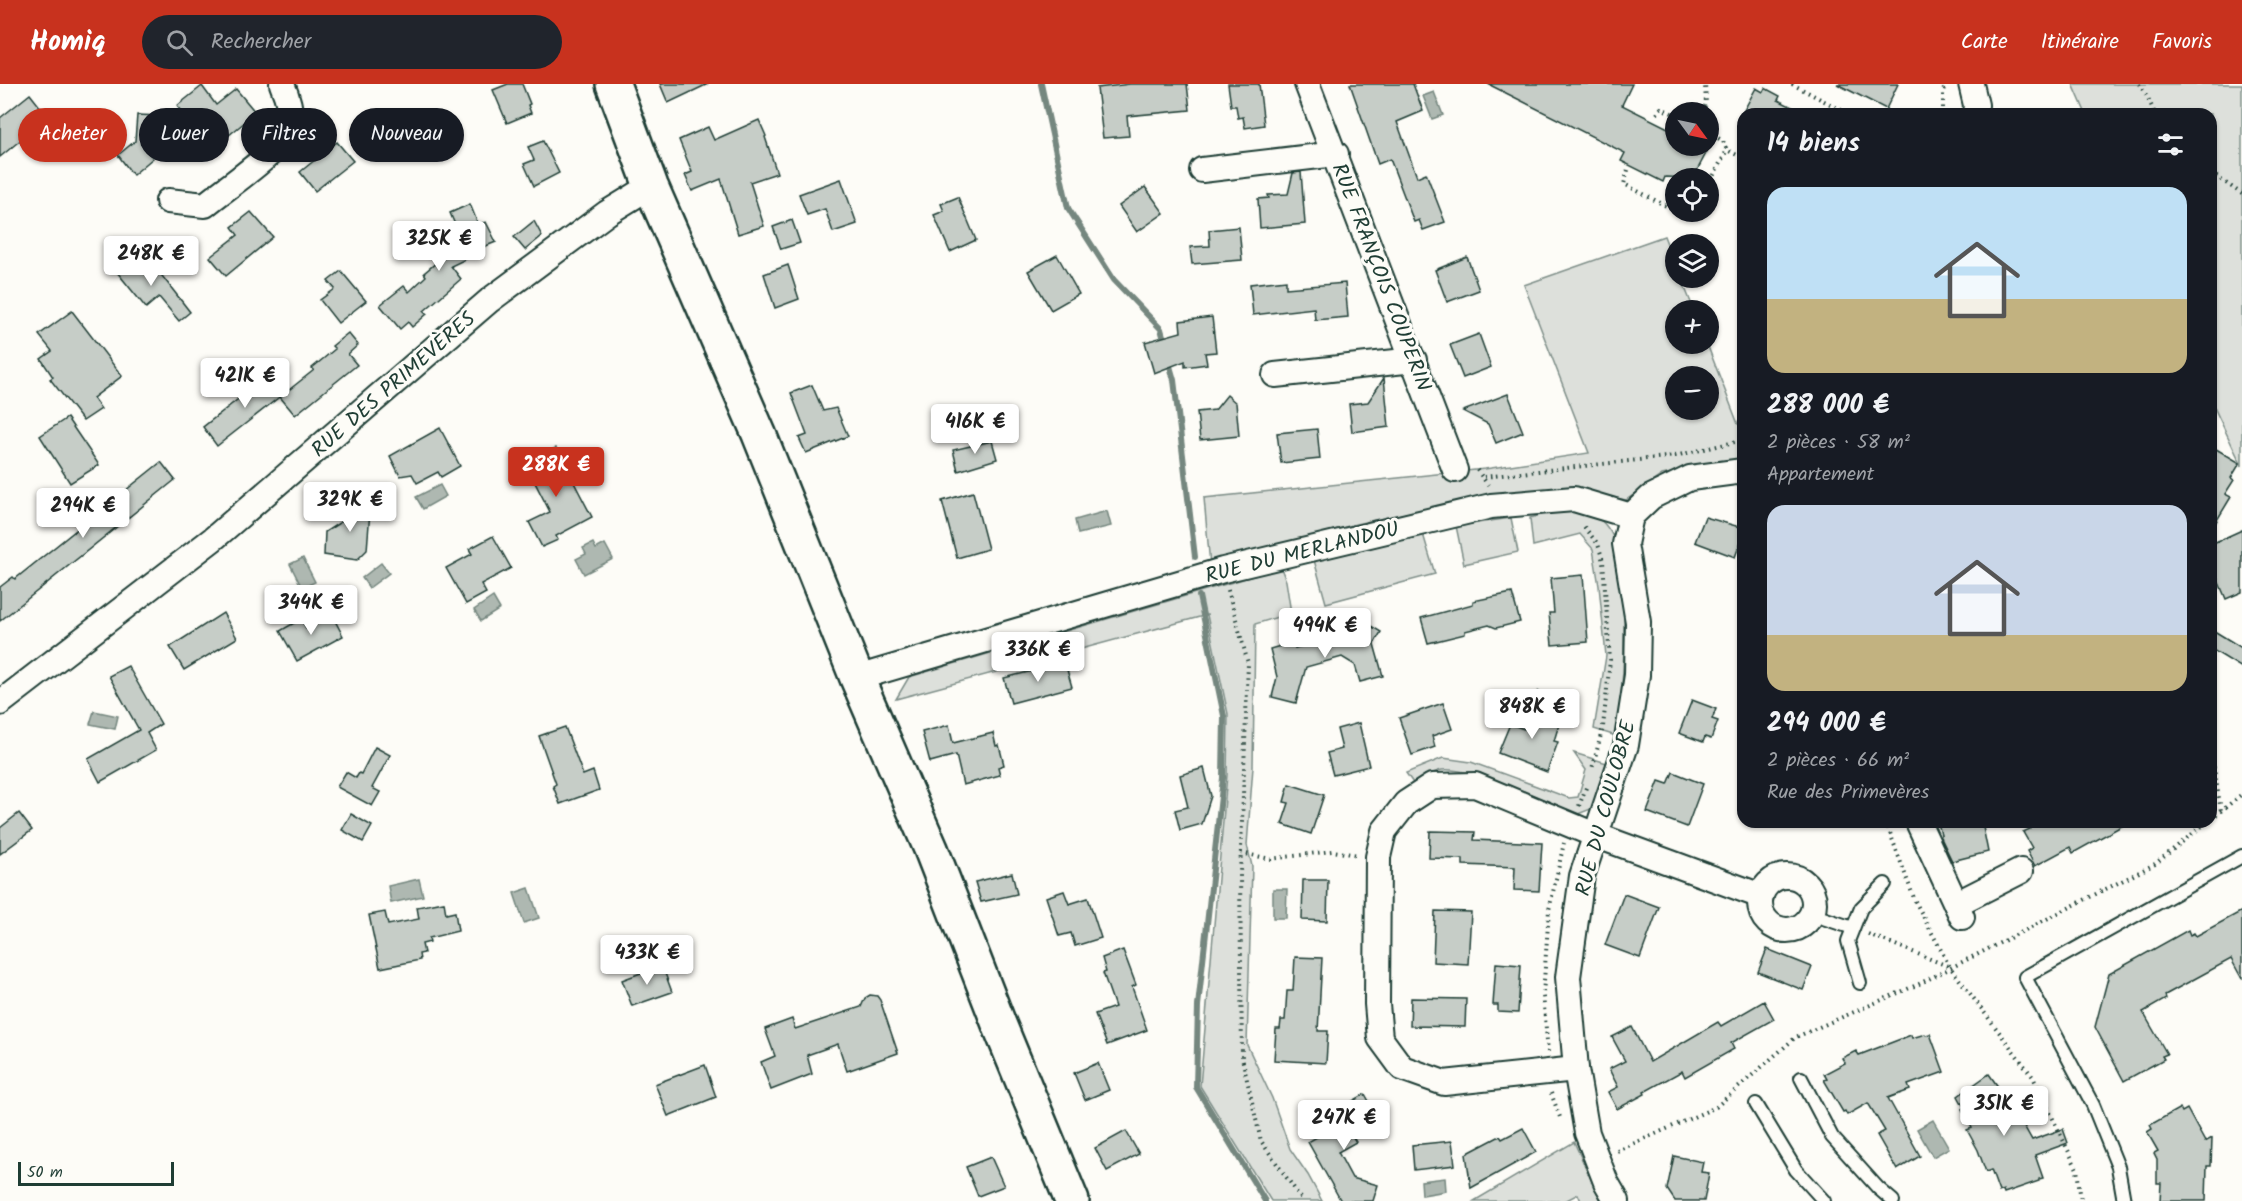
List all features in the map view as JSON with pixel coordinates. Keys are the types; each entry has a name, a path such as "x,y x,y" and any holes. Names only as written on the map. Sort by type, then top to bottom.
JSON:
{"main road":[{"path":"613,84 651,186 759,434 857,678 931,849 994,1012 1072,1201"}],"street":[{"path":"168,201 205,205 281,143 290,128 288,100 282,84"},
{"name":"RUE FRANÇOIS COUPERIN","path":"1307,84 1336,154 1455,470"},
{"path":"1971,84 1976,108"},
{"path":"1202,170 1336,154"},
{"name":"RUE DES PRIMEVÈRES","path":"0,703 213,539 490,300 607,213 651,186"},
{"path":"1275,375 1414,360"},
{"path":"1632,516 1651,497 1690,478 1737,472"},
{"name":"RUE DU MERLANDOU","path":"857,678 1223,570 1491,506 1574,499 1632,516"},
{"name":"RUE DU COULOBRE","path":"1617,1201 1606,1182 1587,1133 1576,1069 1568,977 1582,876 1626,745 1637,675 1638,622 1624,544 1632,516"},
{"path":"1576,1069 1443,1083 1402,1068 1380,1038 1377,1004 1378,858 1384,831 1406,803 1432,786 1475,785 1594,835 1761,896"},
{"path":"1921,828 1959,910 2021,871"},
{"path":"1778,877 1796,878 1810,888 1814,905 1811,914 1799,927 1791,929 1774,927 1762,913 1761,896 1765,888 1778,877"}],"lane":[{"path":"2124,1201 2118,1167 2093,1105 2025,977 2242,856"},
{"path":"1860,982 1848,941 1861,909 1884,884"},
{"path":"1811,914 1853,928"},
{"path":"1801,1078 1833,1137 1878,1188 1893,1201"},
{"path":"1756,1104 1796,1170 1824,1201"}],"path":[{"path":"1705,84 1706,102"},
{"path":"1792,84 1837,108"},
{"path":"1943,108 1943,91 1946,84"},
{"path":"2139,84 2153,108"},
{"path":"1657,114 1661,108 1665,110"},
{"path":"1719,139 1723,141 1727,150 1737,155"},
{"path":"1718,168 1727,150"},
{"path":"1628,170 1624,184 1665,205"},
{"path":"2217,177 2242,194"},
{"path":"1483,477 1675,456 1737,441"},
{"path":"1455,470 1476,468 1488,482 1491,506"},
{"path":"1579,524 1587,528 1598,544 1603,561 1610,660 1603,727 1592,770"},
{"path":"1223,570 1248,663 1240,853 1242,1058 1261,1140 1303,1201"},
{"path":"1563,1125 1551,1094 1543,995 1548,910 1568,824 1579,808 1589,780"},
{"path":"2217,786 2221,811"},
{"path":"2217,814 2242,794"},
{"path":"1888,828 1915,901 1950,968 2033,1077 2077,1169 2082,1201"},
{"path":"1599,1159 1716,1107 1796,1037 1919,984 2154,864 2199,828"},
{"path":"1240,853 1271,859 1332,851 1378,858"},
{"path":"1853,928 1950,968"}],"shaded area":[{"path":"2073,84 2242,84 2242,466 2217,414 2217,108 2083,108"},
{"path":"1434,92 1443,115 1432,119 1423,96"},
{"path":"1664,236 1665,288 1685,288 1690,300 1665,300 1665,354 1711,354 1716,366 1665,366 1665,420 1719,420 1719,375 1737,421 1737,459 1662,475 1626,500 1572,489 1472,499 1356,524 1210,565 1204,498 1485,469 1589,453 1524,285"},
{"path":"440,485 446,496 423,509 416,497"},
{"path":"1566,508 1588,514 1603,523 1611,533 1618,552 1624,639 1623,677 1616,736 1594,729 1606,656 1593,549 1580,534 1533,546 1530,518"},
{"path":"1107,511 1111,526 1078,534 1075,520"},
{"path":"1511,518 1518,552 1464,564 1456,526"},
{"path":"1423,534 1435,574 1326,603 1314,560"},
{"path":"593,543 596,549 605,544 613,559 584,574 576,559 586,554 583,548"},
{"path":"303,558 315,582 302,588 290,564"},
{"path":"381,563 389,573 369,588 362,578"},
{"path":"1281,568 1286,581 1291,613 1255,624 1253,767 1247,845 1252,866 1247,1045 1272,1098 1290,1149 1322,1201 1271,1201 1200,1086 1227,775 1228,714 1207,615 896,699 909,677"},
{"path":"493,597 500,609 481,621 474,610"},
{"path":"94,711 118,716 115,729 90,724"},
{"path":"1574,753 1610,764 1596,807 1578,814 1510,786 1472,774 1442,770 1413,783 1406,773 1443,758 1471,762 1569,798 1578,797 1586,770"},
{"path":"419,879 423,896 391,903 388,886"},
{"path":"529,888 539,918 524,923 514,893"},
{"path":"1273,889 1287,889 1286,918 1273,918"},
{"path":"1933,1120 1949,1148 1933,1157 1917,1129"},
{"path":"1574,1142 1601,1201 1581,1201 1578,1194 1565,1201 1474,1201"},
{"path":"1445,1178 1446,1191 1422,1195 1421,1181"}],"building":[{"path":"508,84 522,84 531,113 507,123 493,90"},
{"path":"660,84 708,84 668,103"},
{"path":"1130,84 1187,84 1190,110 1127,116 1129,136 1103,138 1097,88"},
{"path":"1228,84 1259,84 1264,125 1245,128 1243,117 1238,118 1236,106 1231,106"},
{"path":"1350,84 1413,84 1423,111 1397,122 1417,177 1426,173 1445,222 1423,230 1419,220 1414,222 1390,159 1378,164"},
{"path":"1488,84 1632,84 1622,105 1665,126 1665,156 1705,156 1698,168 1665,168 1663,182 1621,161 1625,153"},
{"path":"1837,84 1898,84 1886,108"},
{"path":"202,86 216,105 236,89 252,108 241,108 241,125 229,135 229,108 179,108 177,106"},
{"path":"1756,88 1763,92 1765,88 1780,96 1778,100 1794,108 1745,108"},
{"path":"30,94 41,108 18,108 18,142 0,157 0,118"},
{"path":"137,115 139,115 139,162 148,162 133,175 123,162 127,162 127,148 135,141"},
{"path":"759,120 777,173 750,182 764,226 738,234 721,179 692,191 685,175 692,172 679,140 708,127 714,140"},
{"path":"543,141 559,173 534,186 524,164 534,160 528,147"},
{"path":"337,142 349,156 349,162 352,162 315,191 300,172 312,162 337,162"},
{"path":"1301,172 1305,224 1260,228 1258,199 1269,198 1268,195 1288,194 1293,173"},
{"path":"841,179 857,224 833,232 825,209 807,215 799,194"},
{"path":"1145,187 1164,213 1137,232 1119,206"},
{"path":"958,197 976,240 950,252 934,215 944,211 941,204"},
{"path":"470,204 478,224 486,222 496,242 468,253 470,257 451,266 461,279 424,311 427,314 412,327 408,322 400,329 380,305 404,286 409,292 426,276 424,273 462,241 450,213"},
{"path":"251,212 273,237 226,276 210,257 238,235 232,227"},
{"path":"792,220 800,243 781,249 773,227"},
{"path":"534,221 542,236 525,250 514,237"},
{"path":"1239,227 1242,260 1192,264 1190,247 1210,246 1209,230"},
{"path":"137,255 153,276 159,272 190,312 179,321 159,297 146,308 117,272"},
{"path":"1057,255 1079,294 1051,310 1028,271"},
{"path":"1467,257 1479,290 1447,302 1435,270"},
{"path":"788,265 799,299 775,308 764,274"},
{"path":"341,271 366,301 338,323 320,300 335,289 328,281"},
{"path":"1286,280 1286,288 1345,283 1348,317 1315,320 1314,308 1253,315 1250,284"},
{"path":"72,311 122,376 93,398 101,409 83,421 50,379 53,377 41,359 52,351 39,335"},
{"path":"1212,317 1216,352 1205,353 1207,364 1185,367 1185,361 1154,373 1145,342 1181,332 1180,321"},
{"path":"348,333 358,345 348,354 357,365 295,415 280,397 314,370 312,368 335,349 332,346"},
{"path":"1479,334 1491,367 1463,378 1450,345"},
{"path":"271,373 287,391 217,446 203,427"},
{"path":"1384,378 1389,427 1352,432 1349,404 1368,402"},
{"path":"812,385 823,411 836,408 848,436 806,453 799,438 807,435 791,393"},
{"path":"1508,394 1523,432 1496,443 1488,424 1463,411"},
{"path":"1227,395 1236,403 1239,436 1200,440 1197,412 1215,410"},
{"path":"67,418 99,465 70,483 40,436"},
{"path":"440,428 460,466 441,477 438,472 417,483 412,474 400,476 390,456"},
{"path":"1317,429 1320,459 1281,463 1277,433"},
{"path":"992,441 997,459 958,471 953,450"},
{"path":"556,448 592,517 556,536 558,540 542,547 529,522 550,512 525,463"},
{"path":"2217,450 2240,463 2231,478 2234,480 2225,494 2231,497 2217,520"},
{"path":"161,462 175,480 0,621 0,587 13,577 15,579"},
{"path":"973,492 988,549 957,558 942,501"},
{"path":"355,497 371,498 367,550 357,560 324,555 325,532 353,514"},
{"path":"1705,517 1737,526 1735,557 1695,542"},
{"path":"2242,530 2242,592 2226,599 2217,578 2217,541"},
{"path":"493,536 511,568 481,584 486,593 466,604 446,568 472,554 469,549"},
{"path":"1583,575 1588,642 1552,645 1549,613 1554,613 1551,578"},
{"path":"1512,593 1520,622 1496,628 1489,625 1465,631 1465,634 1428,643 1421,618 1473,604 1473,601"},
{"path":"223,613 237,638 184,670 170,647"},
{"path":"331,613 343,636 297,661 280,631 301,619 306,628"},
{"path":"1361,620 1381,632 1374,644 1383,676 1360,682 1355,665 1342,657 1306,667 1296,703 1272,697 1277,677 1270,649 1294,642 1295,648 1354,632"},
{"path":"2217,633 2242,648 2242,668 2217,653"},
{"path":"1065,663 1072,687 1011,703 1004,678"},
{"path":"128,666 161,724 147,733 156,750 100,782 88,759 139,730 109,676"},
{"path":"1538,692 1547,723 1560,721 1554,741 1558,742 1547,772 1498,753 1510,724 1524,729"},
{"path":"1692,700 1716,709 1712,719 1718,721 1711,739 1705,737 1703,742 1679,733"},
{"path":"1443,703 1452,729 1432,736 1435,747 1412,755 1399,718"},
{"path":"1359,723 1369,766 1333,775 1327,753 1342,749 1337,729"},
{"path":"949,725 953,743 993,733 1004,765 998,767 1000,775 963,785 956,755 930,762 922,732"},
{"path":"565,727 583,775 593,771 599,790 560,804 553,786 556,784 539,736"},
{"path":"375,747 390,755 372,788 380,792 372,806 337,787 346,772 356,778 359,773 361,774"},
{"path":"1204,768 1211,796 1202,824 1180,830 1175,810 1188,807 1180,775"},
{"path":"1673,772 1703,784 1687,827 1647,812 1659,781 1668,784"},
{"path":"1289,784 1324,795 1311,834 1282,824 1289,803 1284,802"},
{"path":"19,813 32,830 0,854 0,828"},
{"path":"351,814 372,826 363,842 342,830"},
{"path":"1939,828 1983,828 1988,852 1952,861 1942,840"},
{"path":"2118,828 2073,853 2070,847 2035,866 2027,851 2032,848 2023,832 2030,829"},
{"path":"1430,831 1475,832 1474,840 1542,843 1539,891 1514,890 1515,867 1463,865 1463,859 1429,858"},
{"path":"1012,873 1017,894 981,902 975,882"},
{"path":"1303,880 1328,880 1327,921 1302,920"},
{"path":"1064,891 1069,904 1088,898 1101,938 1075,946 1071,933 1059,936 1046,897"},
{"path":"1624,894 1659,907 1640,958 1605,945"},
{"path":"444,902 446,914 455,912 458,931 429,938 430,942 422,944 424,953 419,954 420,960 380,968 369,915 385,912 388,925 419,919 417,907"},
{"path":"1435,911 1471,912 1468,964 1433,962"},
{"path":"2242,911 2242,979 2231,959 2165,995 2166,999 2143,1012 2167,1054 2162,1056 2164,1059 2124,1081 2095,1027 2109,974 2188,930 2190,935 2194,933 2196,936"},
{"path":"1767,949 1812,967 1803,990 1758,972"},
{"path":"1123,950 1136,985 1132,987 1147,1030 1107,1045 1095,1014 1115,1007 1103,973 1106,972 1102,958"},
{"path":"1295,957 1322,958 1318,1031 1328,1031 1326,1063 1274,1060 1276,1029 1280,1029 1281,1020 1285,1020 1287,991 1293,991"},
{"path":"1496,963 1521,965 1518,1013 1498,1012 1498,1005 1493,1005"},
{"path":"662,965 672,992 632,1006 622,980"},
{"path":"870,995 877,996 880,1000 898,1053 847,1071 838,1044 807,1055 812,1074 771,1090 761,1062 775,1056 765,1029 792,1019 795,1029 861,1007 865,998"},
{"path":"1411,998 1466,999 1465,1027 1410,1026"},
{"path":"1764,1001 1774,1019 1731,1043 1734,1049 1685,1077 1682,1071 1617,1109 1608,1092 1618,1087 1609,1069 1625,1061 1612,1037 1632,1027 1650,1062 1718,1022 1721,1026"},
{"path":"1930,1034 1944,1072 1908,1085 1910,1090 1888,1098 1920,1156 1897,1170 1877,1135 1885,1131 1868,1103 1847,1115 1824,1080 1827,1079 1824,1074 1845,1063 1842,1058 1856,1051 1859,1055 1911,1035 1912,1038"},
{"path":"1098,1063 1109,1090 1085,1100 1074,1073"},
{"path":"705,1065 716,1097 668,1116 655,1084"},
{"path":"1989,1074 1999,1088 2002,1087 2032,1140 2063,1129 2068,1143 2035,1155 2043,1178 2004,1193 2003,1190 1999,1192 1991,1170 1986,1172 1967,1130 1972,1128 1958,1096"},
{"path":"1365,1094 1376,1114 1358,1124 1361,1129 1351,1134 1356,1142 1338,1152 1352,1178 1378,1185 1373,1201 1341,1201 1308,1142 1317,1137 1315,1132 1341,1117 1337,1110"},
{"path":"2180,1108 2182,1112 2187,1109 2205,1142 2212,1138 2211,1166 2207,1166 2206,1201 2160,1201 2161,1183 2157,1183 2157,1159 2154,1153 2158,1151 2147,1132 2152,1129 2150,1125"},
{"path":"1523,1128 1536,1152 1471,1188 1466,1154 1500,1136 1502,1139"},
{"path":"1126,1131 1139,1154 1107,1171 1095,1148"},
{"path":"1452,1141 1455,1165 1414,1170 1412,1145"},
{"path":"1674,1156 1703,1162 1701,1172 1709,1173 1704,1201 1675,1201 1667,1189"},
{"path":"991,1157 1004,1186 978,1196 966,1167"}],"waterway":[{"path":"1041,84 1068,208 1114,280 1161,329 1165,343"},
{"path":"1168,359 1174,380 1195,557"},
{"path":"1199,596 1224,716 1223,778 1198,1006 1196,1087 1265,1201"}]}
